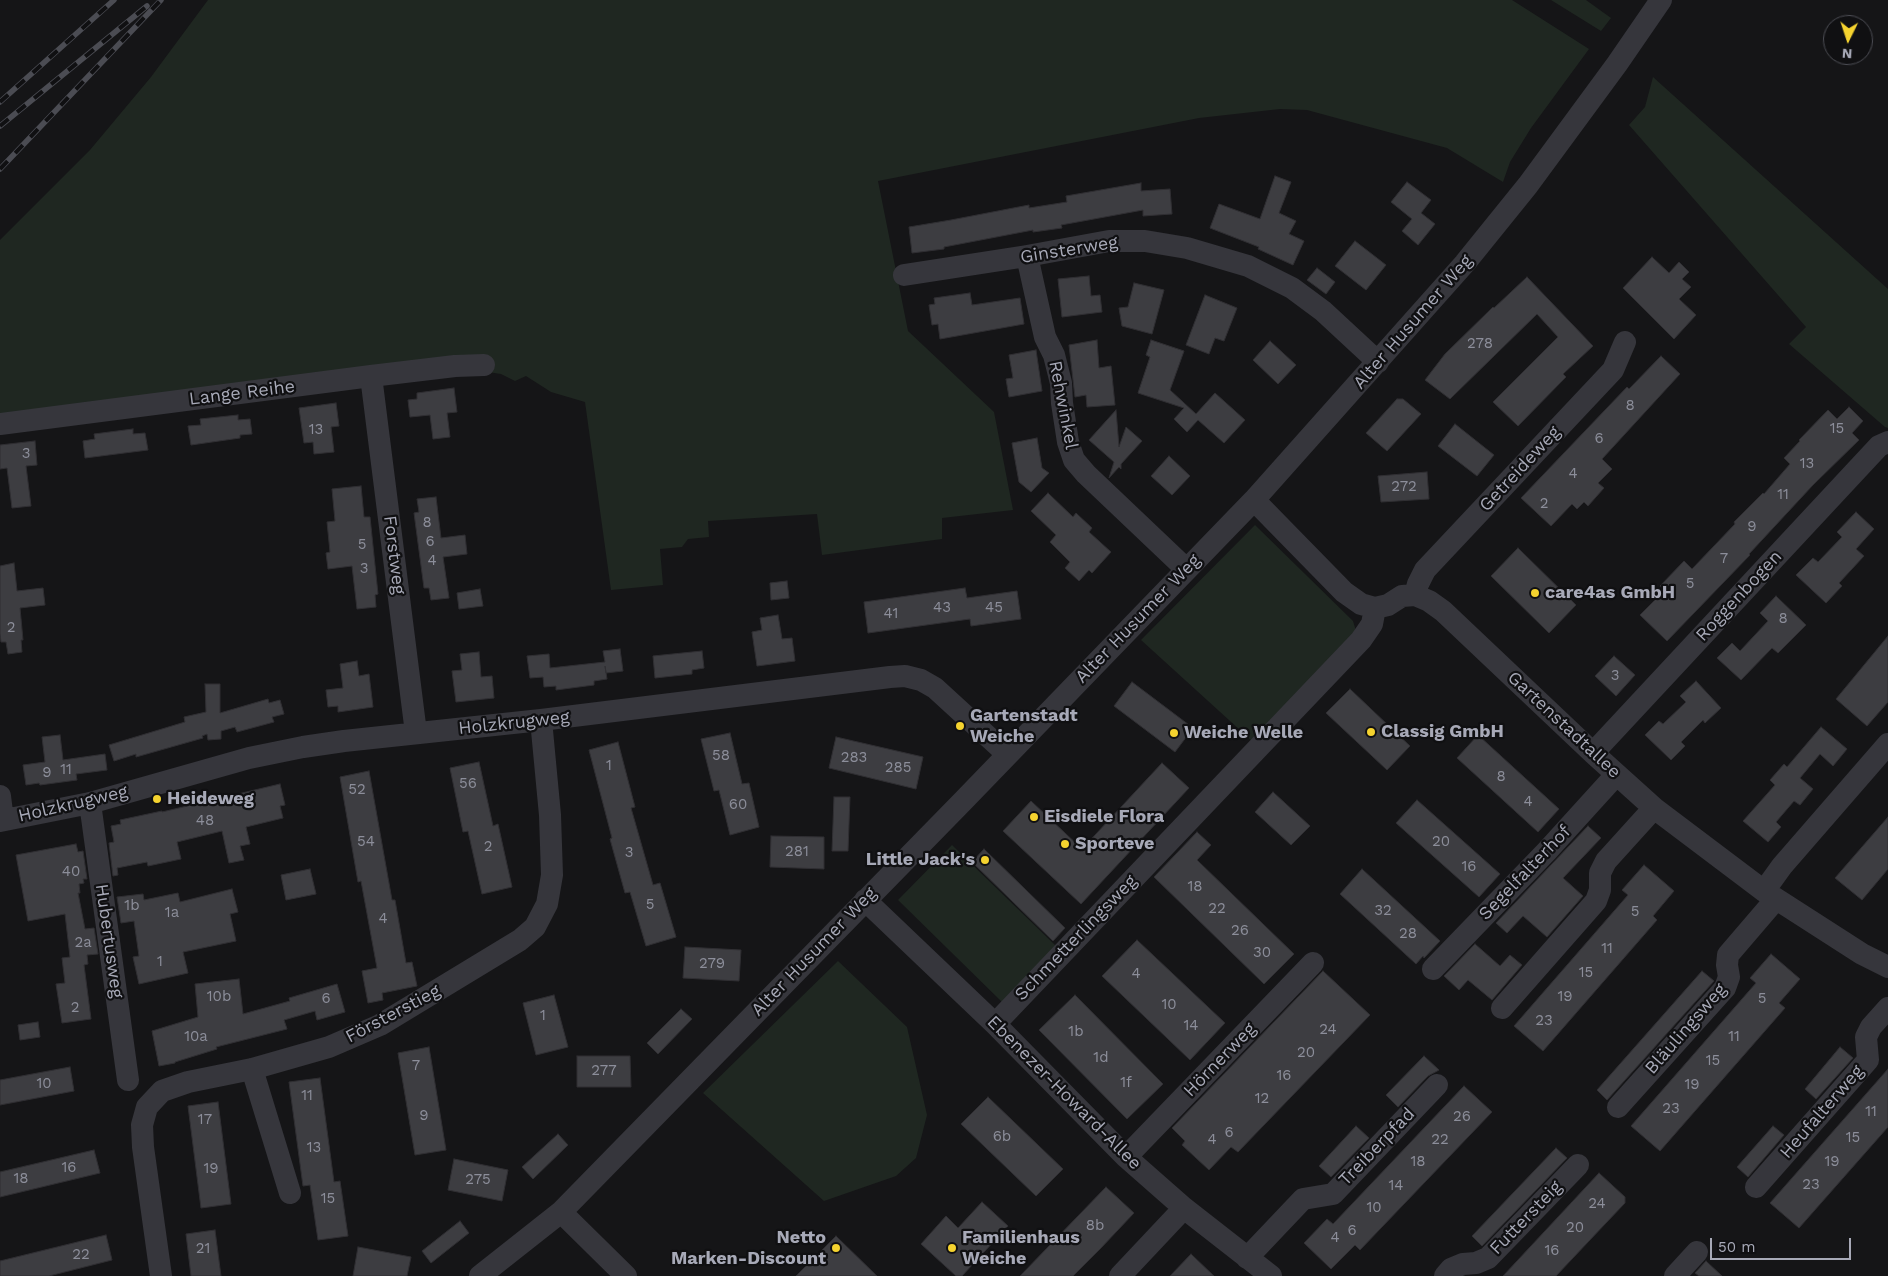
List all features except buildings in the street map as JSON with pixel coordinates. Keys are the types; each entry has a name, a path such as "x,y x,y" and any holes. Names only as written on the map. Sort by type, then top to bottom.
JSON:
{"street":[{"name":"Alter Husumer Weg","path":"480,1276 561,1212 1254,500 1466,263 1528,185 1617,64 1660,0"},
{"name":"Ginsterweg","path":"904,275 1028,256 1109,241 1145,241 1187,248 1248,266 1292,288 1323,312 1378,362"},
{"name":"Rehwinkel","path":"1028,256 1044,337 1054,355 1061,383 1068,442 1074,460 1086,474 1186,569"},
{"name":"Getreideweg","path":"1415,596 1418,584 1425,570 1613,370 1625,342"},
{"name":"Lange Reihe","path":"0,424 371,376 455,366 484,365"},
{"name":"Forstweg","path":"371,376 416,733"},
{"name":"Roggenbogen","path":"1593,754 1879,446 1888,442"},
{"path":"1254,500 1344,592 1361,604 1375,608 1388,605 1402,596 1415,596"},
{"name":"Gartenstadtallee","path":"1415,596 1429,601 1443,611 1593,754 1654,808 1770,895 1862,954 1888,967"},
{"name":"Schmetterlingsweg","path":"995,1024 1361,640 1372,624 1375,608"},
{"name":"Holzkrugweg","path":"2,821 90,803 249,758 344,741 541,720 905,676 921,680 935,688 1007,754"},
{"name":"Försterstieg","path":"161,1276 143,1147 142,1125 147,1107 162,1091 188,1082 252,1069 330,1047 380,1025 409,1009 520,940 535,927 547,904 552,875 550,815 541,720"},
{"path":"1770,895 1782,866 1888,744"},
{"name":"Segelfalterhof","path":"1432,969 1547,851 1616,775"},
{"path":"0,796 2,821"},
{"name":"Hubertusweg","path":"90,803 128,1080"},
{"path":"1502,1008 1596,901 1600,890 1600,873 1606,861 1654,808"},
{"name":"Bläulingsweg","path":"1618,1107 1725,988 1729,977 1728,955 1770,895"},
{"name":"Ebenezer-Howard-Allee","path":"865,900 995,1024 1126,1156 1184,1208 1271,1276"},
{"name":"Hörnerweg","path":"1126,1156 1313,964"},
{"name":"Heufalterweg","path":"1756,1187 1868,1060 1866,1038 1871,1027 1888,1008"},
{"path":"252,1069 290,1193"},
{"name":"Treiberpfad","path":"1247,1258 1303,1199 1333,1194 1437,1085"},
{"name":"Futtersteig","path":"1445,1276 1451,1269 1463,1264 1476,1264 1488,1258 1578,1165"},
{"path":"1120,1276 1184,1208"},
{"path":"561,1212 626,1276"},
{"path":"1675,1276 1697,1252"}],"shaded area":[{"path":"208,0 1512,0 1589,49 1531,128 1510,162 1503,182 1447,148 1307,110 1280,109 1199,118 878,181 908,331 994,412 1013,510 942,518 942,539 822,555 817,514 708,521 709,537 688,539 682,547 660,549 663,585 611,590 585,402 551,392 526,376 515,381 501,374 488,372 0,429 0,240 90,150 151,77"},
{"path":"1551,0 1586,0 1611,18 1601,31"},
{"path":"1653,77 1888,289 1888,428 1789,344 1806,327 1629,125 1645,107"},
{"path":"1255,525 1353,621 1356,631 1252,741 1141,640"},
{"path":"952,845 1057,947 1003,1003 898,900"},
{"path":"838,961 907,1027 927,1115 916,1158 896,1176 824,1201 703,1093"}],"railway":[{"path":"0,102 114,0"},
{"path":"0,169 161,0"},
{"path":"0,126 147,6"}],"place":[{"name":"care4as GmbH","path":"1535,593"},
{"name":"Gartenstadt Weiche","path":"960,726"},
{"name":"Classig GmbH","path":"1371,732"},
{"name":"Weiche Welle","path":"1174,733"},
{"name":"Heideweg","path":"157,799"},
{"name":"Eisdiele Flora","path":"1034,817"},
{"name":"Sporteve","path":"1065,844"},
{"name":"Little Jack's","path":"985,860"},
{"name":"Netto Marken-Discount","path":"836,1248"},
{"name":"Familienhaus Weiche","path":"952,1248"}]}
